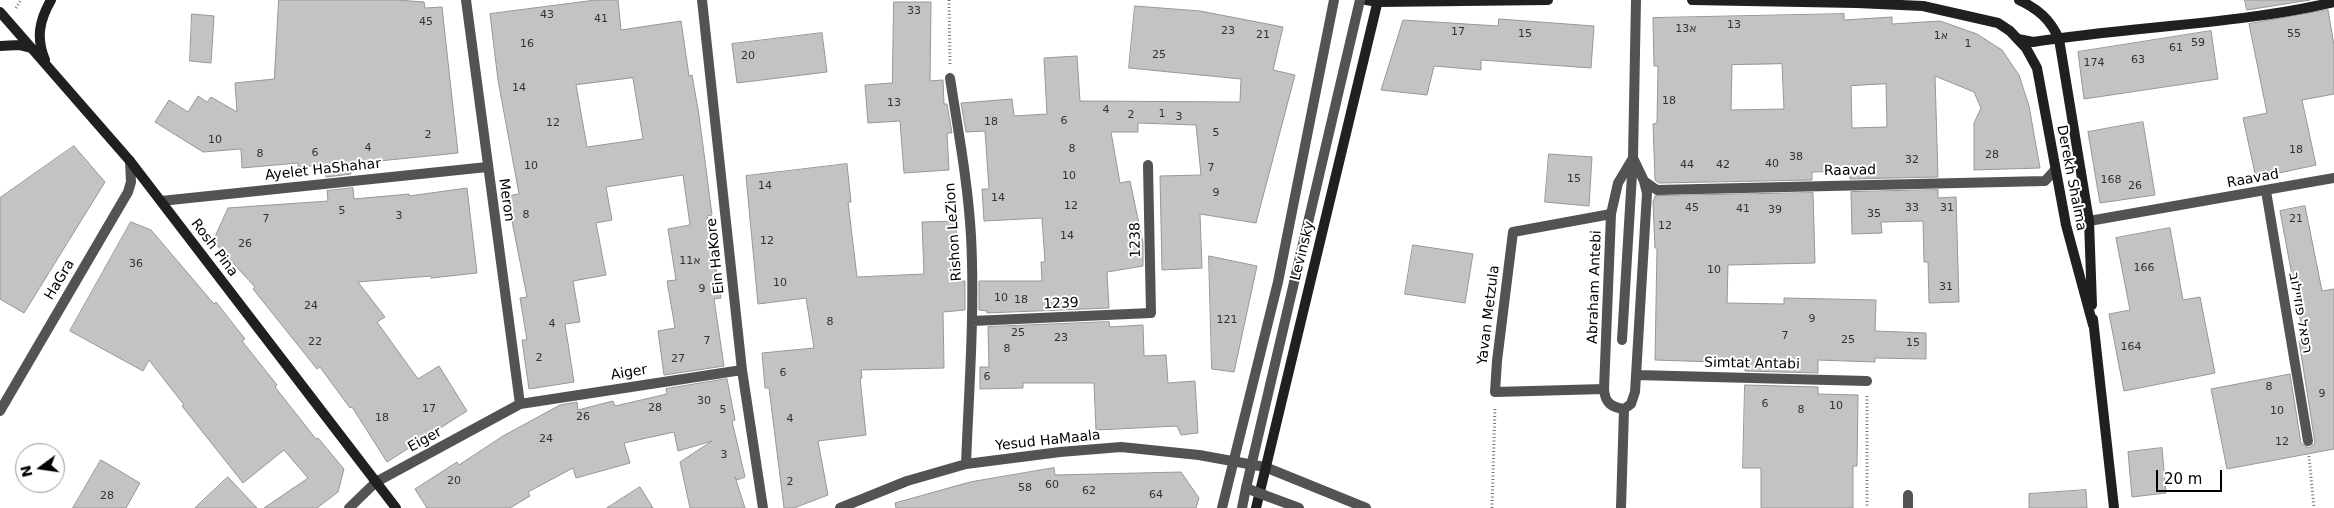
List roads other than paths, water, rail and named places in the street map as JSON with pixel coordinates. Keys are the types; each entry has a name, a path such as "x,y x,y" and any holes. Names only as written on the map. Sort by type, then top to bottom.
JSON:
{"street":[{"path":"47,64 41,50 39,36 41,21 51,0"},
{"name":"Meron","path":"466,0 520,404"},
{"name":"Ein HaKore","path":"702,0 742,370 762,508"},
{"name":"Levinsky","path":"1222,508 1278,282 1334,0"},
{"path":"1242,508 1360,0"},
{"path":"1366,0 1548,0"},
{"name":"Abraham Antebi","path":"1621,508 1624,409 1632,404 1635,392 1648,193 1633,158 1636,0"},
{"path":"1692,0 1922,6 1992,21 2010,31 2018,39 2033,42 2287,13 2334,2"},
{"path":"2019,0 2034,7 2045,16 2059,39"},
{"name":"Levinsky","path":"1256,508 1378,1"},
{"name":"Rosh Pina","path":"0,12 130,160 396,508"},
{"name":"Derekh Shalma","path":"2018,39 2029,52 2037,68 2054,171 2066,225 2093,325"},
{"name":"Derekh Shalma","path":"2059,39 2089,221 2093,325 2113,507"},
{"path":"0,46 19,45 31,48"},
{"name":"Rishon LeZion","path":"950,78 971,235 972,321 966,464"},
{"path":"1622,340 1633,158"},
{"name":"Abraham Antebi","path":"1604,389 1611,214 1618,183 1633,158"},
{"name":"HaGra","path":"0,411 128,192 131,182 130,160"},
{"name":"1238","path":"1148,165 1151,314"},
{"name":"Ayelet HaShahar","path":"161,201 487,167"},
{"name":"Raavad","path":"1644,181 1657,190 2045,181 2054,171"},
{"name":"Raavad","path":"2089,221 2334,178"},
{"name":"רפאל פוזיילוב","path":"2266,191 2308,441"},
{"name":"Yavan Metzula","path":"1604,389 1495,392 1513,232 1611,214"},
{"name":"1239","path":"972,321 1151,314"},
{"name":"Aiger","path":"520,404 742,370"},
{"name":"Simtat Antabi","path":"1636,375 1866,380"},
{"path":"1604,389 1604,396 1608,403 1614,407 1624,409"},
{"name":"Eiger","path":"349,508 376,482 520,404"},
{"name":"Yesud HaMaala","path":"840,508 908,481 966,464 1121,447 1234,460 1265,467 1366,508"},
{"path":"1246,488 1300,508"},
{"path":"1908,496 1908,508"}]}
